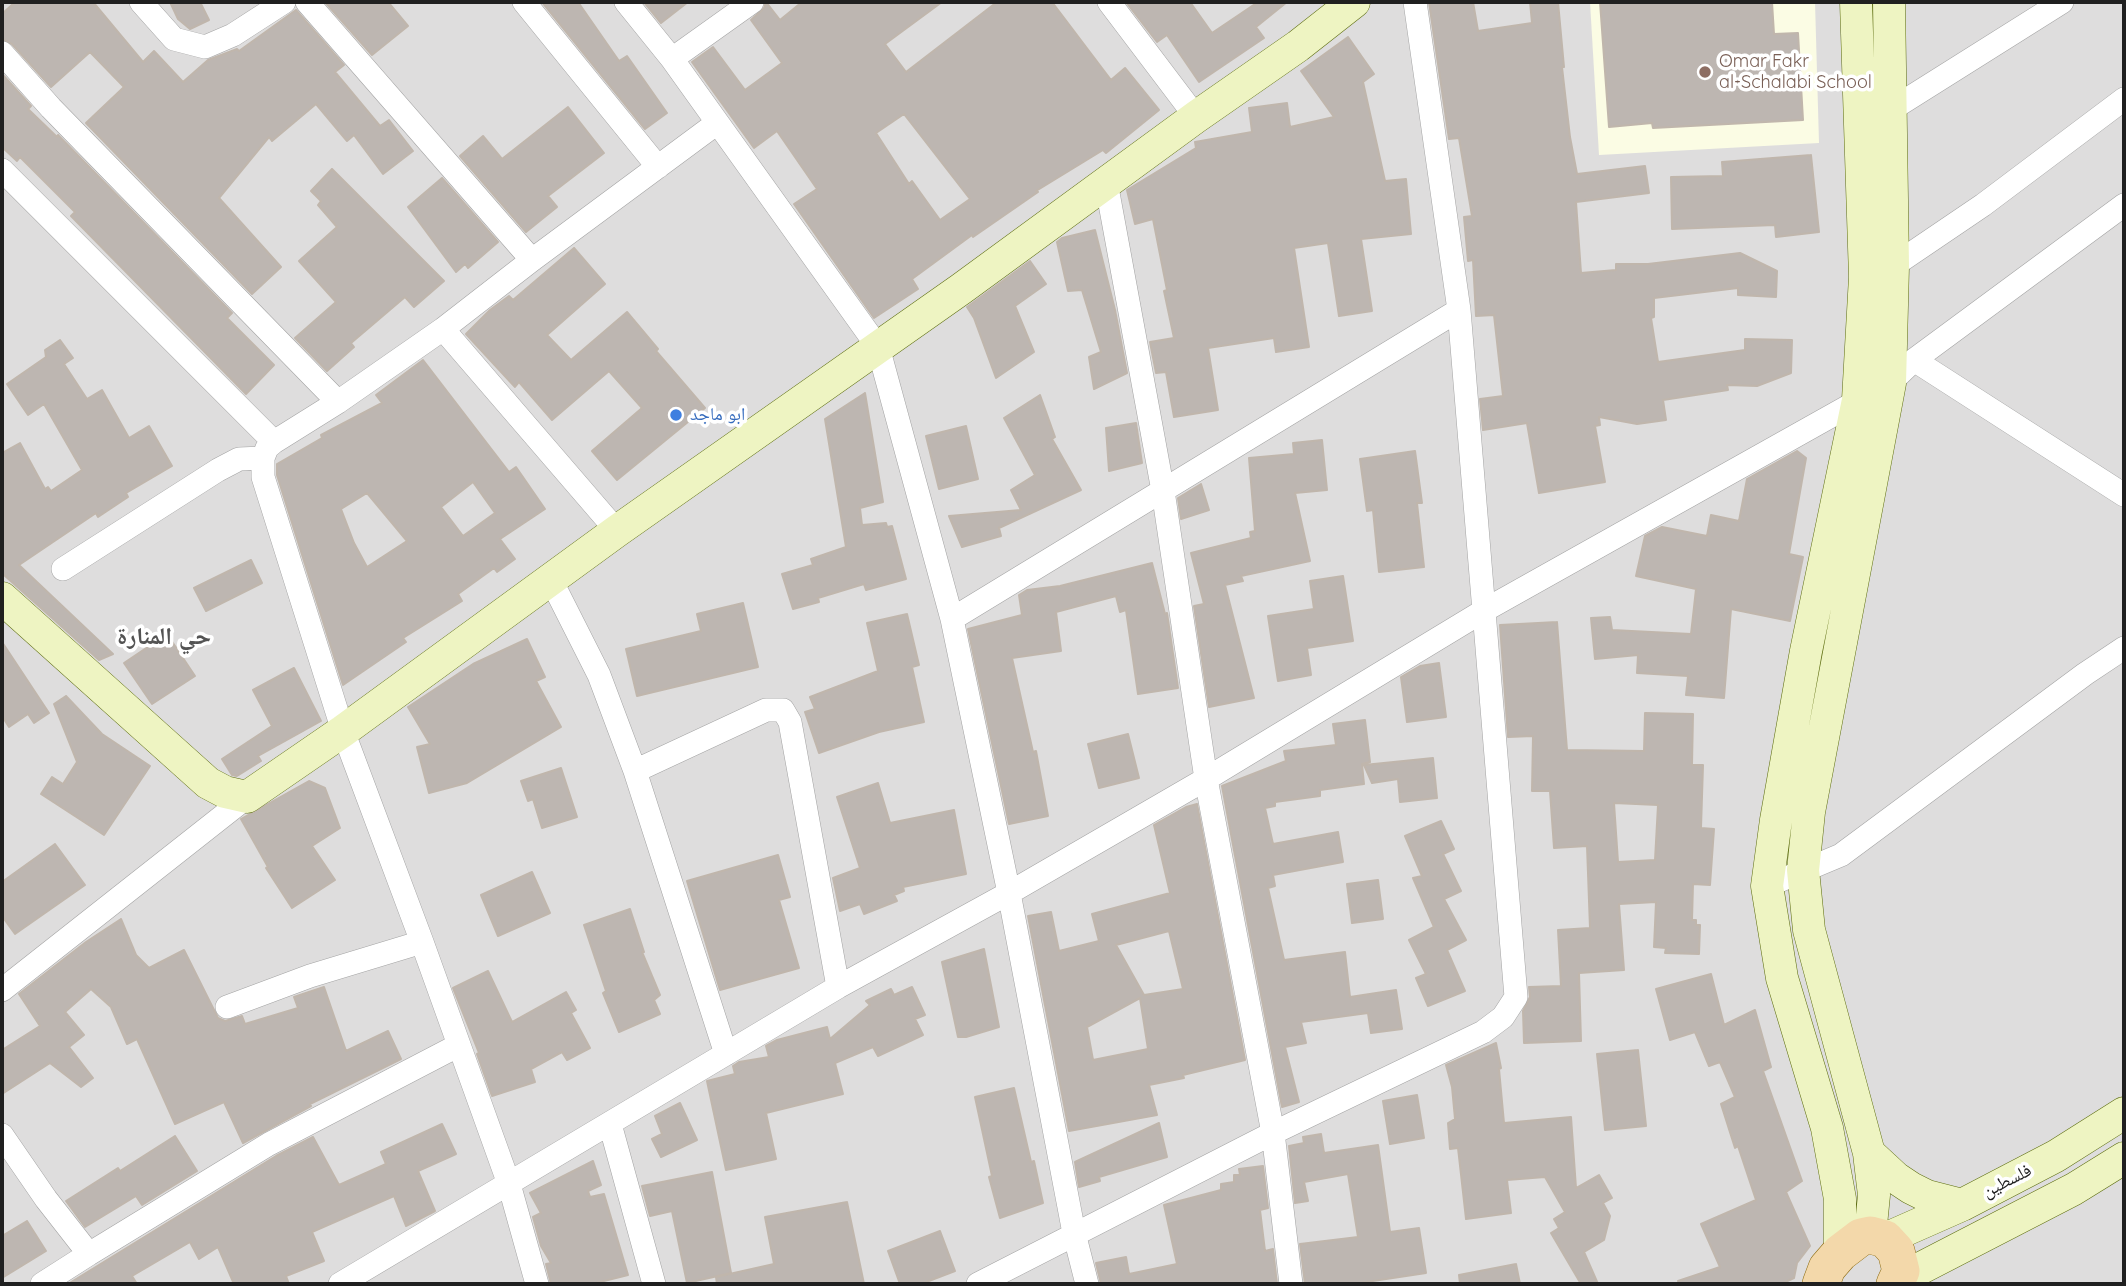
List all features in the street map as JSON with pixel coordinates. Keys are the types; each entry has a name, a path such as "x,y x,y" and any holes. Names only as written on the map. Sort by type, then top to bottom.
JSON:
{"main road":[{"path":"1842,1263 1896,1251 1901,1270 1897,1282"}],"street":[{"path":"141,2 174,39 205,47 233,35 284,2"},
{"path":"307,2 532,260"},
{"path":"524,2 658,167"},
{"path":"626,2 672,59 878,347 952,620 1009,893 1074,1233 1087,1284"},
{"path":"672,59 752,2"},
{"path":"1108,2 1196,117"},
{"path":"2,990 247,797 617,531 961,289 1105,182 1298,46 1354,2"},
{"path":"978,1284 1273,1133 1483,1032 1503,1017 1516,997 1458,310 1415,2"},
{"path":"1842,1263 1840,1199 1827,1128 1782,978 1767,886 1805,651 1858,400 1865,276 1856,2"},
{"path":"1842,1263 1874,1195 1869,1153 1809,930 1804,870 1809,812 1890,383 1893,266 1889,2"},
{"path":"1892,109 2062,2"},
{"path":"2,53 51,108 338,402"},
{"path":"1893,266 1983,205 2124,99"},
{"path":"63,569 218,470 239,459 269,450 443,329 717,123"},
{"path":"2,170 269,450"},
{"path":"1105,182 1163,491 1206,779 1273,1133 1291,1284"},
{"path":"340,1284 838,987 1009,893 1206,779 1485,610 1890,383 1914,360 2124,205"},
{"path":"952,620 1458,310"},
{"path":"443,329 617,531"},
{"path":"1914,360 2124,495"},
{"path":"269,450 262,477 342,731 509,1184 537,1284"},
{"path":"551,580 599,675 635,772 726,1054"},
{"path":"2,597 208,783 225,792 247,797"},
{"path":"1767,886 1841,855 2124,648"},
{"path":"635,772 766,710 783,710 790,722 838,987"},
{"path":"227,1007 310,976 422,942"},
{"path":"42,1284 164,1206 269,1144 458,1045"},
{"name":"فلسطين","path":"1842,1263 2056,1156 2124,1113"},
{"path":"610,1124 654,1284"},
{"path":"2,1135 46,1199 89,1254"},
{"path":"1869,1153 1882,1167 1911,1188 1927,1196 1962,1205"},
{"path":"1897,1282 2074,1189 2124,1158"}],"shaded area":[{"name":"حي المنارة","path":"2,2 2124,2 2124,1284 2,1284"},
{"name":"Omar Fakr al-Schalabi School","path":"1590,2 1815,2 1819,143 1599,155"}],"building":[{"path":"15,2 93,2 143,62 154,51 183,82 208,60 237,49 239,51 296,10 344,65 335,72 380,126 389,120 413,151 383,174 354,135 347,141 316,104 272,141 269,137 219,198 281,267 252,294 86,123 124,87 90,52 51,87 12,44 2,39 2,14"},
{"path":"170,2 200,2 209,20 190,29 178,19"},
{"path":"325,2 388,2 408,26 372,55"},
{"path":"542,2 578,2 619,61 627,56 667,113 645,129"},
{"path":"644,2 688,2 661,23"},
{"path":"766,2 780,20 802,2 942,2 885,44 906,72 997,2 1052,2 1111,80 1125,68 1159,110 1106,153 1103,150 1036,191 1038,192 973,237 972,235 912,279 918,289 874,318 794,204 817,189 777,131 754,148 692,62 713,47 745,90 782,63 751,20 764,8","holes":["904,114 970,199 940,220 912,181 909,184 876,133"]},
{"path":"1126,2 1190,2 1212,33 1258,2 1287,2 1256,27 1264,38 1199,82 1167,35 1157,42"},
{"path":"1429,2 1473,2 1478,31 1532,23 1530,2 1558,2 1562,67 1577,174 1645,166 1649,193 1576,202 1581,273 1616,270 1616,264 1648,264 1740,253 1777,271 1776,297 1738,295 1738,288 1654,298 1654,317 1651,318 1658,362 1745,350 1745,339 1792,340 1791,373 1757,386 1727,385 1728,390 1663,400 1666,420 1637,424 1599,417 1600,425 1595,426 1605,482 1539,493 1527,423 1483,430 1480,399 1503,396 1494,315 1476,316 1473,260 1468,261 1464,217 1472,216 1459,138 1449,139"},
{"name":"Omar Fakr al-Schalabi School","path":"1600,2 1772,2 1774,34 1798,33 1803,120 1653,128 1652,123 1609,127"},
{"path":"1348,37 1374,74 1363,82 1385,181 1406,179 1411,234 1361,239 1372,311 1339,316 1328,243 1294,248 1309,347 1276,352 1274,338 1208,348 1218,410 1174,417 1166,372 1156,373 1150,342 1174,338 1153,219 1135,224 1127,190 1196,148 1195,142 1252,132 1249,108 1287,103 1290,127 1334,117 1301,71"},
{"path":"2,74 31,106 28,109 57,137 58,135 232,313 227,318 274,365 246,394 71,216 75,212 20,157 17,161 2,147"},
{"path":"568,107 604,153 548,196 557,207 526,232 460,156 483,136 502,159"},
{"path":"1811,155 1819,232 1776,237 1775,225 1672,229 1671,177 1723,176 1722,162"},
{"path":"332,169 444,281 414,307 405,297 351,343 354,347 327,371 295,338 336,302 299,261 337,227 318,205 321,201 311,191"},
{"path":"442,178 498,242 468,268 465,264 456,272 408,207"},
{"path":"1095,230 1127,373 1094,389 1089,357 1101,352 1082,290 1068,291 1057,242 1062,238"},
{"path":"574,248 605,284 547,335 571,360 627,312 705,408 617,480 592,451 642,408 609,371 552,420 519,382 515,387 466,334 490,310 509,296 513,300"},
{"path":"1030,261 1046,284 1015,306 1034,352 996,378 974,318 967,307"},
{"path":"60,340 73,358 64,364 87,399 102,390 129,438 149,426 172,466 126,493 128,497 98,517 96,513 19,565 113,654 99,660 2,576 2,453 20,443 45,489 48,487 51,491 82,470 44,404 28,415 7,384 46,357 45,350"},
{"path":"423,360 509,472 516,467 545,509 500,539 515,559 497,572 494,568 458,594 462,601 403,638 406,642 343,685 277,475 277,464 322,438 321,435 382,403 376,395","holes":["473,482 495,513 463,536 441,507","367,493 407,541 367,567 341,509"]},
{"path":"865,393 883,502 860,508 862,525 886,523 887,527 892,526 906,579 866,590 864,584 793,609 782,574 813,565 811,559 846,547 825,419"},
{"path":"1040,395 1055,437 1052,439 1081,490 999,528 1001,536 962,547 949,516 1021,510 1011,490 1035,475 1004,418"},
{"path":"1136,423 1142,463 1109,471 1106,428"},
{"path":"966,426 978,479 939,489 926,436"},
{"path":"1322,440 1327,490 1295,493 1310,561 1241,576 1243,581 1225,585 1254,698 1209,707 1194,606 1204,604 1191,553 1251,538 1250,532 1255,531 1249,458 1294,454 1293,443"},
{"path":"1415,451 1422,503 1417,503 1424,567 1379,572 1373,510 1367,511 1360,459"},
{"path":"1797,451 1806,458 1789,554 1803,557 1790,621 1731,609 1724,698 1686,695 1688,676 1637,673 1638,655 1595,659 1591,618 1610,617 1612,630 1691,634 1696,589 1636,576 1645,536 1662,527 1707,536 1711,515 1739,521 1747,479"},
{"path":"1201,484 1209,510 1181,519 1178,498"},
{"path":"251,560 262,583 206,611 194,588"},
{"path":"1152,563 1165,614 1167,613 1178,688 1138,694 1126,610 1120,612 1116,596 1056,612 1061,651 1012,658 1033,752 1036,751 1048,816 1009,824 968,629 1022,615 1019,595 1027,590 1060,586"},
{"path":"1343,576 1353,641 1307,648 1311,675 1278,681 1268,616 1314,609 1310,581"},
{"path":"743,603 758,667 637,696 626,649 701,631 697,614"},
{"path":"907,614 919,665 912,667 924,722 879,732 819,753 805,712 815,709 810,697 878,671 867,623"},
{"path":"1557,622 1567,750 1644,751 1645,713 1693,714 1692,765 1703,765 1701,828 1714,829 1710,885 1693,884 1692,920 1696,920 1696,925 1700,925 1699,954 1665,953 1666,948 1654,947 1656,902 1619,904 1624,970 1579,973 1581,1041 1524,1043 1523,1011 1530,997 1529,987 1561,986 1558,930 1590,928 1587,846 1554,848 1550,791 1532,791 1533,736 1508,737 1500,625","holes":["1614,803 1658,805 1655,860 1618,862"]},
{"path":"167,634 195,676 152,704 124,663"},
{"path":"527,639 545,677 536,681 561,727 467,783 429,793 417,747 430,744 408,707 473,664"},
{"path":"2,642 49,713 34,723 28,714 9,727 2,716"},
{"path":"1439,663 1446,717 1407,722 1401,677 1420,666"},
{"path":"294,668 321,721 258,756 261,761 237,776 232,775 222,759 272,726 253,690"},
{"path":"66,696 102,734 150,766 104,835 41,794 52,777 63,784 77,762 54,704"},
{"path":"1365,720 1370,762 1362,764 1364,784 1320,790 1320,796 1275,802 1275,806 1265,808 1273,844 1338,832 1343,862 1273,875 1275,886 1268,888 1284,960 1345,952 1350,997 1396,990 1402,1029 1371,1033 1368,1013 1301,1022 1306,1043 1285,1047 1299,1102 1282,1107 1222,786 1286,761 1284,751 1336,745 1333,724"},
{"path":"1128,734 1139,778 1099,788 1088,744"},
{"path":"1433,758 1437,798 1400,802 1398,779 1372,783 1364,765"},
{"path":"561,768 577,817 542,828 533,799 528,801 521,781"},
{"path":"309,781 325,788 340,828 312,846 335,880 292,908 266,868 268,867 241,819"},
{"path":"878,783 890,823 954,810 966,874 903,887 904,891 894,895 897,901 864,914 860,904 840,911 833,878 860,868 837,797"},
{"path":"1197,804 1245,1060 1149,1085 1157,1115 1069,1131 1028,916 1051,912 1059,951 1099,941 1092,914 1170,893 1154,825 1186,807","holes":["1169,931 1183,989 1144,995 1116,945","1140,998 1148,1049 1093,1060 1087,1027"]},
{"path":"1441,821 1454,849 1443,854 1461,891 1444,899 1466,940 1447,950 1465,991 1428,1006 1416,978 1426,974 1409,940 1434,927 1413,878 1422,876 1405,836"},
{"path":"55,844 85,885 15,934 2,916 2,882"},
{"path":"778,855 790,897 779,900 799,968 720,990 687,881"},
{"path":"532,872 550,913 498,936 481,895"},
{"path":"1378,880 1383,919 1352,923 1347,884"},
{"path":"630,909 642,952 660,995 654,1000 660,1014 619,1032 603,993 606,991 584,925"},
{"path":"121,919 136,955 149,968 184,950 218,1018 225,1021 242,1016 245,1024 298,1008 294,997 324,987 346,1051 388,1031 401,1059 310,1104 311,1106 243,1143 224,1102 175,1124 137,1039 127,1044 111,1007 91,989 65,1012 84,1035 69,1047 93,1078 81,1087 50,1063 2,1094 2,1050 40,1026 19,994 86,942"},
{"path":"984,949 999,1027 958,1037 942,962"},
{"path":"488,971 512,1022 566,992 576,1010 571,1013 590,1048 567,1060 562,1052 531,1069 535,1082 492,1096 477,1054 479,1053 453,988"},
{"path":"1711,974 1724,1025 1755,1010 1771,1067 1763,1071 1802,1181 1786,1192 1810,1246 1797,1263 1794,1278 1781,1284 1679,1284 1678,1281 1720,1267 1701,1224 1756,1200 1721,1104 1735,1097 1720,1062 1709,1066 1695,1032 1670,1040 1656,989"},
{"path":"912,987 925,1015 915,1019 923,1035 878,1056 873,1047 835,1063 843,1094 766,1113 776,1159 726,1170 707,1081 735,1074 733,1066 739,1062 769,1057 766,1046 777,1040 827,1027 830,1039 870,1005 866,1001 891,989 894,995"},
{"path":"1496,1043 1501,1068 1504,1123 1571,1117 1576,1188 1599,1175 1612,1198 1603,1203 1610,1216 1604,1240 1584,1252 1598,1284 1581,1284 1551,1233 1559,1228 1554,1219 1565,1212 1545,1177 1507,1180 1511,1213 1466,1219 1458,1148 1450,1149 1448,1123 1455,1119 1452,1087 1446,1065"},
{"path":"1638,1050 1646,1126 1605,1130 1597,1054"},
{"path":"1014,1088 1043,1203 1000,1218 989,1177 992,1176 975,1097"},
{"path":"1417,1095 1424,1138 1390,1144 1383,1101"},
{"path":"680,1103 697,1140 661,1157 652,1139 662,1134 655,1116"},
{"path":"1159,1123 1167,1157 1099,1177 1100,1181 1079,1187 1075,1162"},
{"path":"442,1124 456,1154 418,1171 435,1211 406,1226 394,1196 312,1232 324,1261 286,1276 289,1284 234,1284 218,1247 199,1259 190,1242 132,1276 137,1284 68,1284 276,1156 313,1137 339,1185 386,1164 381,1152"},
{"path":"1321,1134 1324,1153 1378,1145 1390,1232 1419,1228 1426,1273 1353,1284 1305,1284 1300,1244 1358,1237 1348,1174 1304,1182 1308,1201 1295,1203 1289,1146 1304,1143 1303,1137"},
{"path":"175,1136 197,1171 142,1205 136,1196 85,1227 66,1201"},
{"path":"593,1161 601,1185 588,1191 590,1197 604,1194 628,1275 592,1284 551,1284 546,1264 551,1263 541,1246 533,1217 541,1213 530,1193"},
{"path":"1263,1166 1268,1208 1260,1210 1265,1251 1273,1249 1277,1284 1101,1284 1096,1263 1126,1257 1129,1274 1177,1264 1164,1205 1221,1190 1221,1184 1234,1182 1234,1175 1240,1175 1239,1169"},
{"path":"712,1172 731,1273 687,1283 672,1211 650,1216 642,1186"},
{"path":"847,1202 864,1284 717,1284 716,1277 774,1264 765,1217"},
{"path":"27,1221 46,1251 2,1278 2,1236"},
{"path":"940,1231 955,1271 921,1284 900,1284 888,1251"},
{"path":"1516,1264 1520,1284 1460,1284 1459,1275"}],"place":[{"name":"Omar Fakr al-Schalabi School","path":"1705,72"},
{"name":"ابو ماجد","path":"676,415"}],"district":[{"name":"حي المنارة","path":"164,637"}]}
